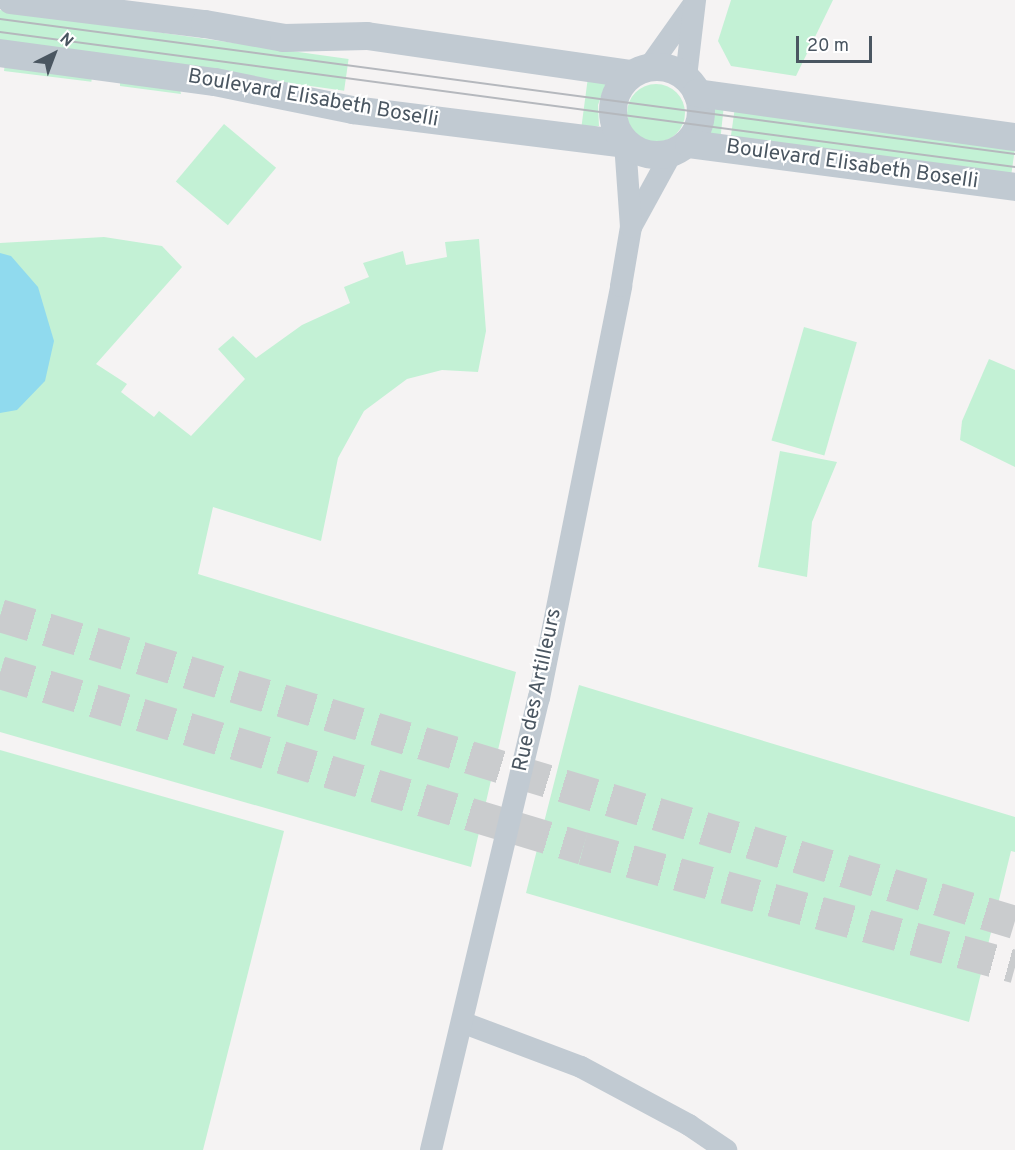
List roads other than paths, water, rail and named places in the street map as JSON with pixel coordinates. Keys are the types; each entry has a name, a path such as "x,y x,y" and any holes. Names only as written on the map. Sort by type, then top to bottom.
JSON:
{"street":[{"path":"29,1 284,38 367,36 640,70 669,68 692,85 1015,137"},
{"path":"694,2 692,85 700,125 680,149 649,156 626,144 615,127 612,114 617,89 640,70 694,2"},
{"name":"Boulevard Elisabeth Boselli","path":"0,53 215,82 353,110 626,144"},
{"name":"Rue des Artilleurs","path":"431,1150 464,1023 539,698 632,227 626,144"},
{"name":"Boulevard Elisabeth Boselli","path":"680,149 1015,187"},
{"name":"Rue des Artilleurs","path":"632,227 680,149"},
{"path":"464,1023 581,1067 689,1125 726,1150"}],"water":[{"path":"0,253 11,256 38,287 54,341 45,381 17,410 0,413"}],"tunnel":[{"path":"0,615 1015,922"},
{"path":"0,672 583,848 1015,966"}],"tram line":[{"path":"0,19 1015,154"},
{"path":"0,32 1015,167"}]}
